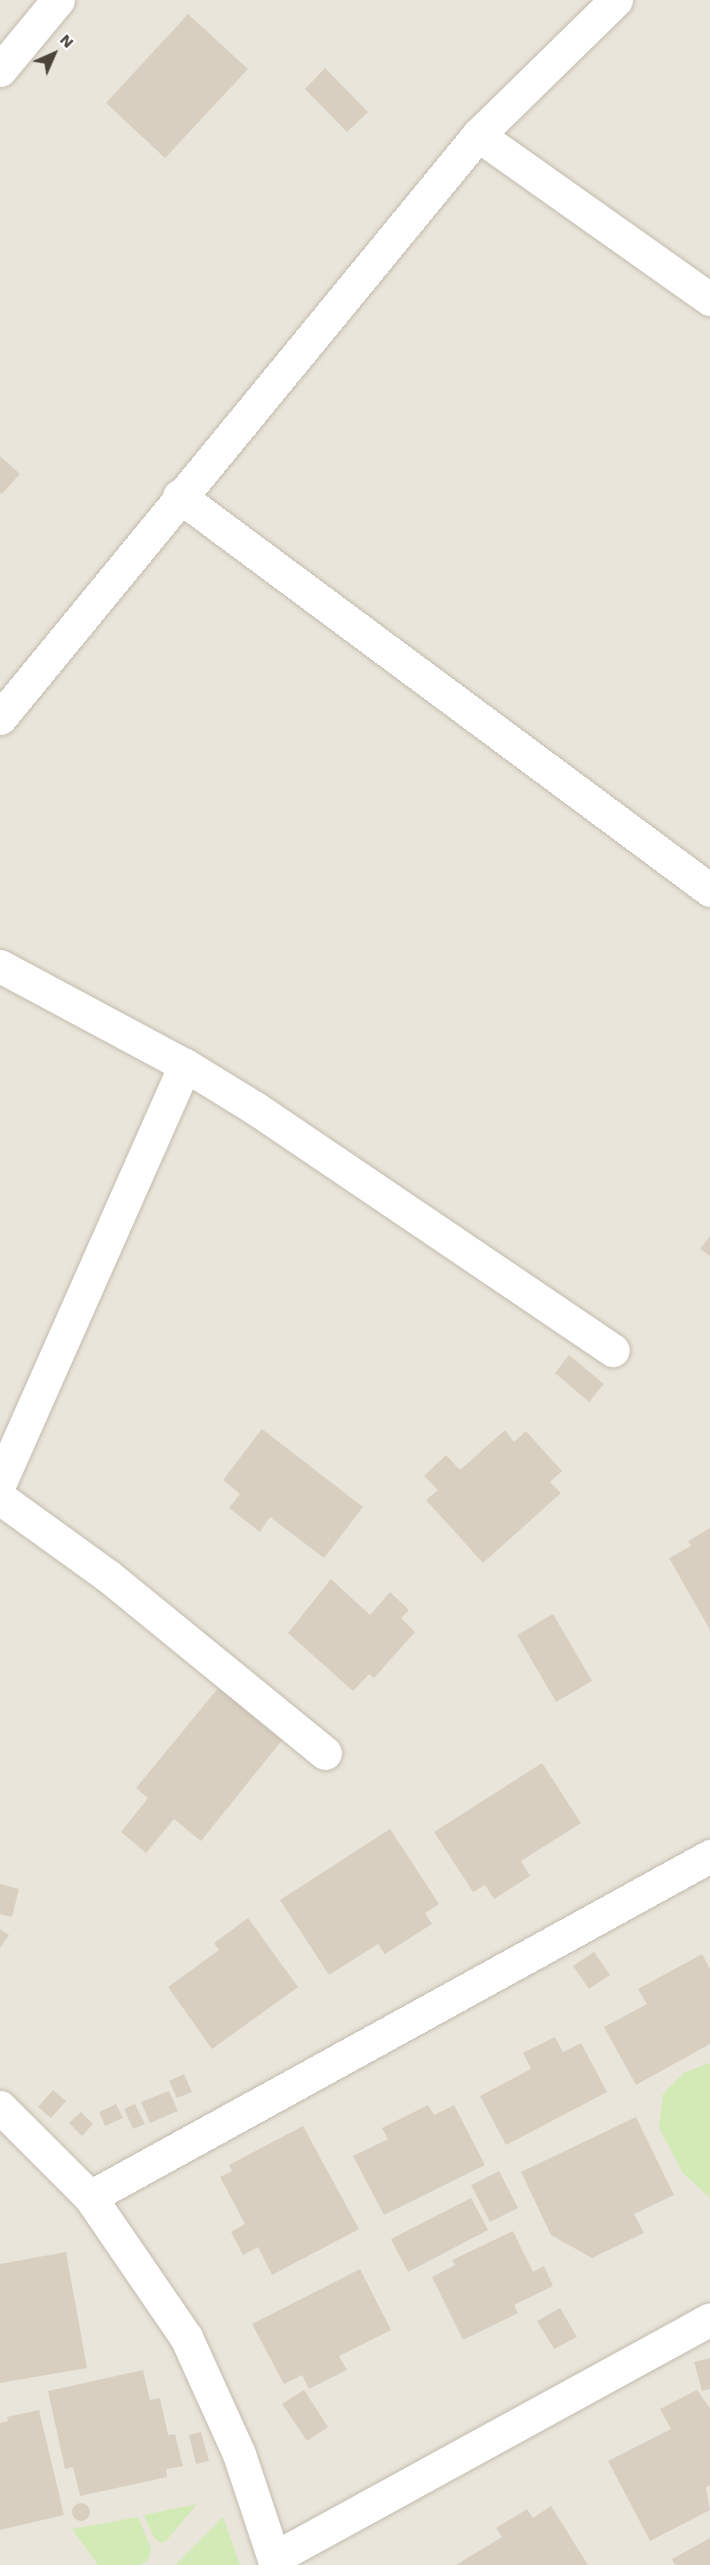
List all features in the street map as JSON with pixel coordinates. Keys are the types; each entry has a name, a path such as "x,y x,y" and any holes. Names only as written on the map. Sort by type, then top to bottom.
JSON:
{"street":[{"path":"0,70 58,0"},
{"path":"0,718 179,496 478,135 616,0"},
{"path":"478,135 710,299"},
{"path":"179,496 710,890"},
{"path":"0,966 185,1065 255,1108 613,1350"},
{"path":"0,1482 185,1065"},
{"path":"0,1498 108,1576 325,1753"},
{"path":"90,2197 710,1856"},
{"path":"0,2107 90,2197 186,2337 239,2454 275,2561 710,2319"}],"shaded area":[{"path":"0,0 710,0 710,2565 0,2565"}],"green space":[{"path":"710,2063 710,2198 683,2173 659,2128 663,2094 685,2072"},
{"path":"197,2504 166,2541 161,2543 153,2536 144,2515"},
{"path":"138,2517 151,2549 148,2560 140,2565 98,2565 72,2529"},
{"path":"223,2517 240,2565 177,2565 177,2563"}],"building":[{"path":"188,14 248,69 165,158 106,103"},
{"path":"325,68 368,112 347,132 305,89"},
{"path":"0,456 20,474 2,494 0,493"},
{"path":"710,1236 710,1256 700,1249"},
{"path":"569,1355 604,1384 589,1402 555,1373"},
{"path":"262,1429 363,1507 324,1558 270,1517 260,1532 229,1508 240,1494 223,1480"},
{"path":"505,1430 514,1442 526,1431 562,1471 550,1482 561,1493 483,1563 426,1500 438,1490 424,1476 446,1455 460,1470"},
{"path":"710,1528 710,1630 669,1558 691,1546 688,1541"},
{"path":"331,1579 370,1615 390,1592 409,1610 401,1618 415,1632 374,1678 369,1674 353,1691 288,1633"},
{"path":"553,1614 592,1681 556,1702 517,1635"},
{"path":"219,1687 283,1739 201,1841 174,1819 146,1853 121,1832 148,1798 136,1788"},
{"path":"542,1763 581,1823 521,1861 530,1876 494,1899 485,1885 473,1892 434,1832"},
{"path":"390,1829 439,1904 425,1913 432,1924 385,1954 378,1944 329,1975 280,1900"},
{"path":"0,1884 19,1889 12,1917 0,1914"},
{"path":"248,1918 298,1987 212,2049 168,1987 219,1950 214,1943"},
{"path":"0,1929 9,1935 0,1948"},
{"path":"594,1952 610,1975 589,1989 573,1966"},
{"path":"702,1954 710,1969 710,2044 636,2085 604,2027 647,2004 638,1989"},
{"path":"555,2037 563,2052 581,2043 607,2092 506,2145 480,2096 531,2069 523,2053"},
{"path":"184,2074 192,2092 177,2098 169,2081"},
{"path":"53,2090 66,2101 51,2118 38,2107"},
{"path":"169,2091 178,2111 150,2123 141,2102"},
{"path":"116,2104 123,2118 105,2126 99,2112"},
{"path":"135,2104 145,2124 133,2129 124,2109"},
{"path":"428,2105 434,2115 454,2105 485,2165 384,2215 353,2156 388,2139 382,2128"},
{"path":"81,2112 93,2124 82,2136 69,2123"},
{"path":"636,2117 674,2195 634,2214 644,2233 592,2258 551,2235 521,2172"},
{"path":"303,2126 359,2229 272,2275 258,2247 243,2255 231,2232 245,2224 220,2177 232,2171 229,2165"},
{"path":"499,2171 518,2208 490,2222 471,2185"},
{"path":"471,2198 488,2230 408,2272 391,2239"},
{"path":"513,2231 533,2272 544,2266 553,2286 514,2305 518,2313 463,2340 432,2277 455,2265 452,2260"},
{"path":"66,2252 87,2368 0,2383 0,2264"},
{"path":"360,2269 391,2330 339,2356 347,2370 309,2389 302,2375 284,2384 252,2324"},
{"path":"560,2308 577,2337 554,2349 537,2321"},
{"path":"710,2358 710,2389 702,2391 694,2362"},
{"path":"143,2370 150,2400 160,2398 168,2435 175,2434 183,2466 166,2469 167,2477 80,2496 73,2467 65,2469 48,2391"},
{"path":"304,2390 328,2427 307,2441 282,2404"},
{"path":"697,2390 710,2408 710,2485 706,2487 710,2510 650,2541 608,2461 671,2429 660,2409"},
{"path":"39,2410 64,2515 0,2530 0,2423 8,2421 7,2417"},
{"path":"201,2432 209,2461 196,2464 189,2435"},
{"path":"81,2503 87,2506 90,2512 87,2518 81,2521 75,2518 72,2512 75,2506"},
{"path":"551,2506 588,2565 456,2565 502,2537 496,2528 527,2509 533,2518"},
{"path":"710,2538 710,2565 675,2565 672,2559"}]}
